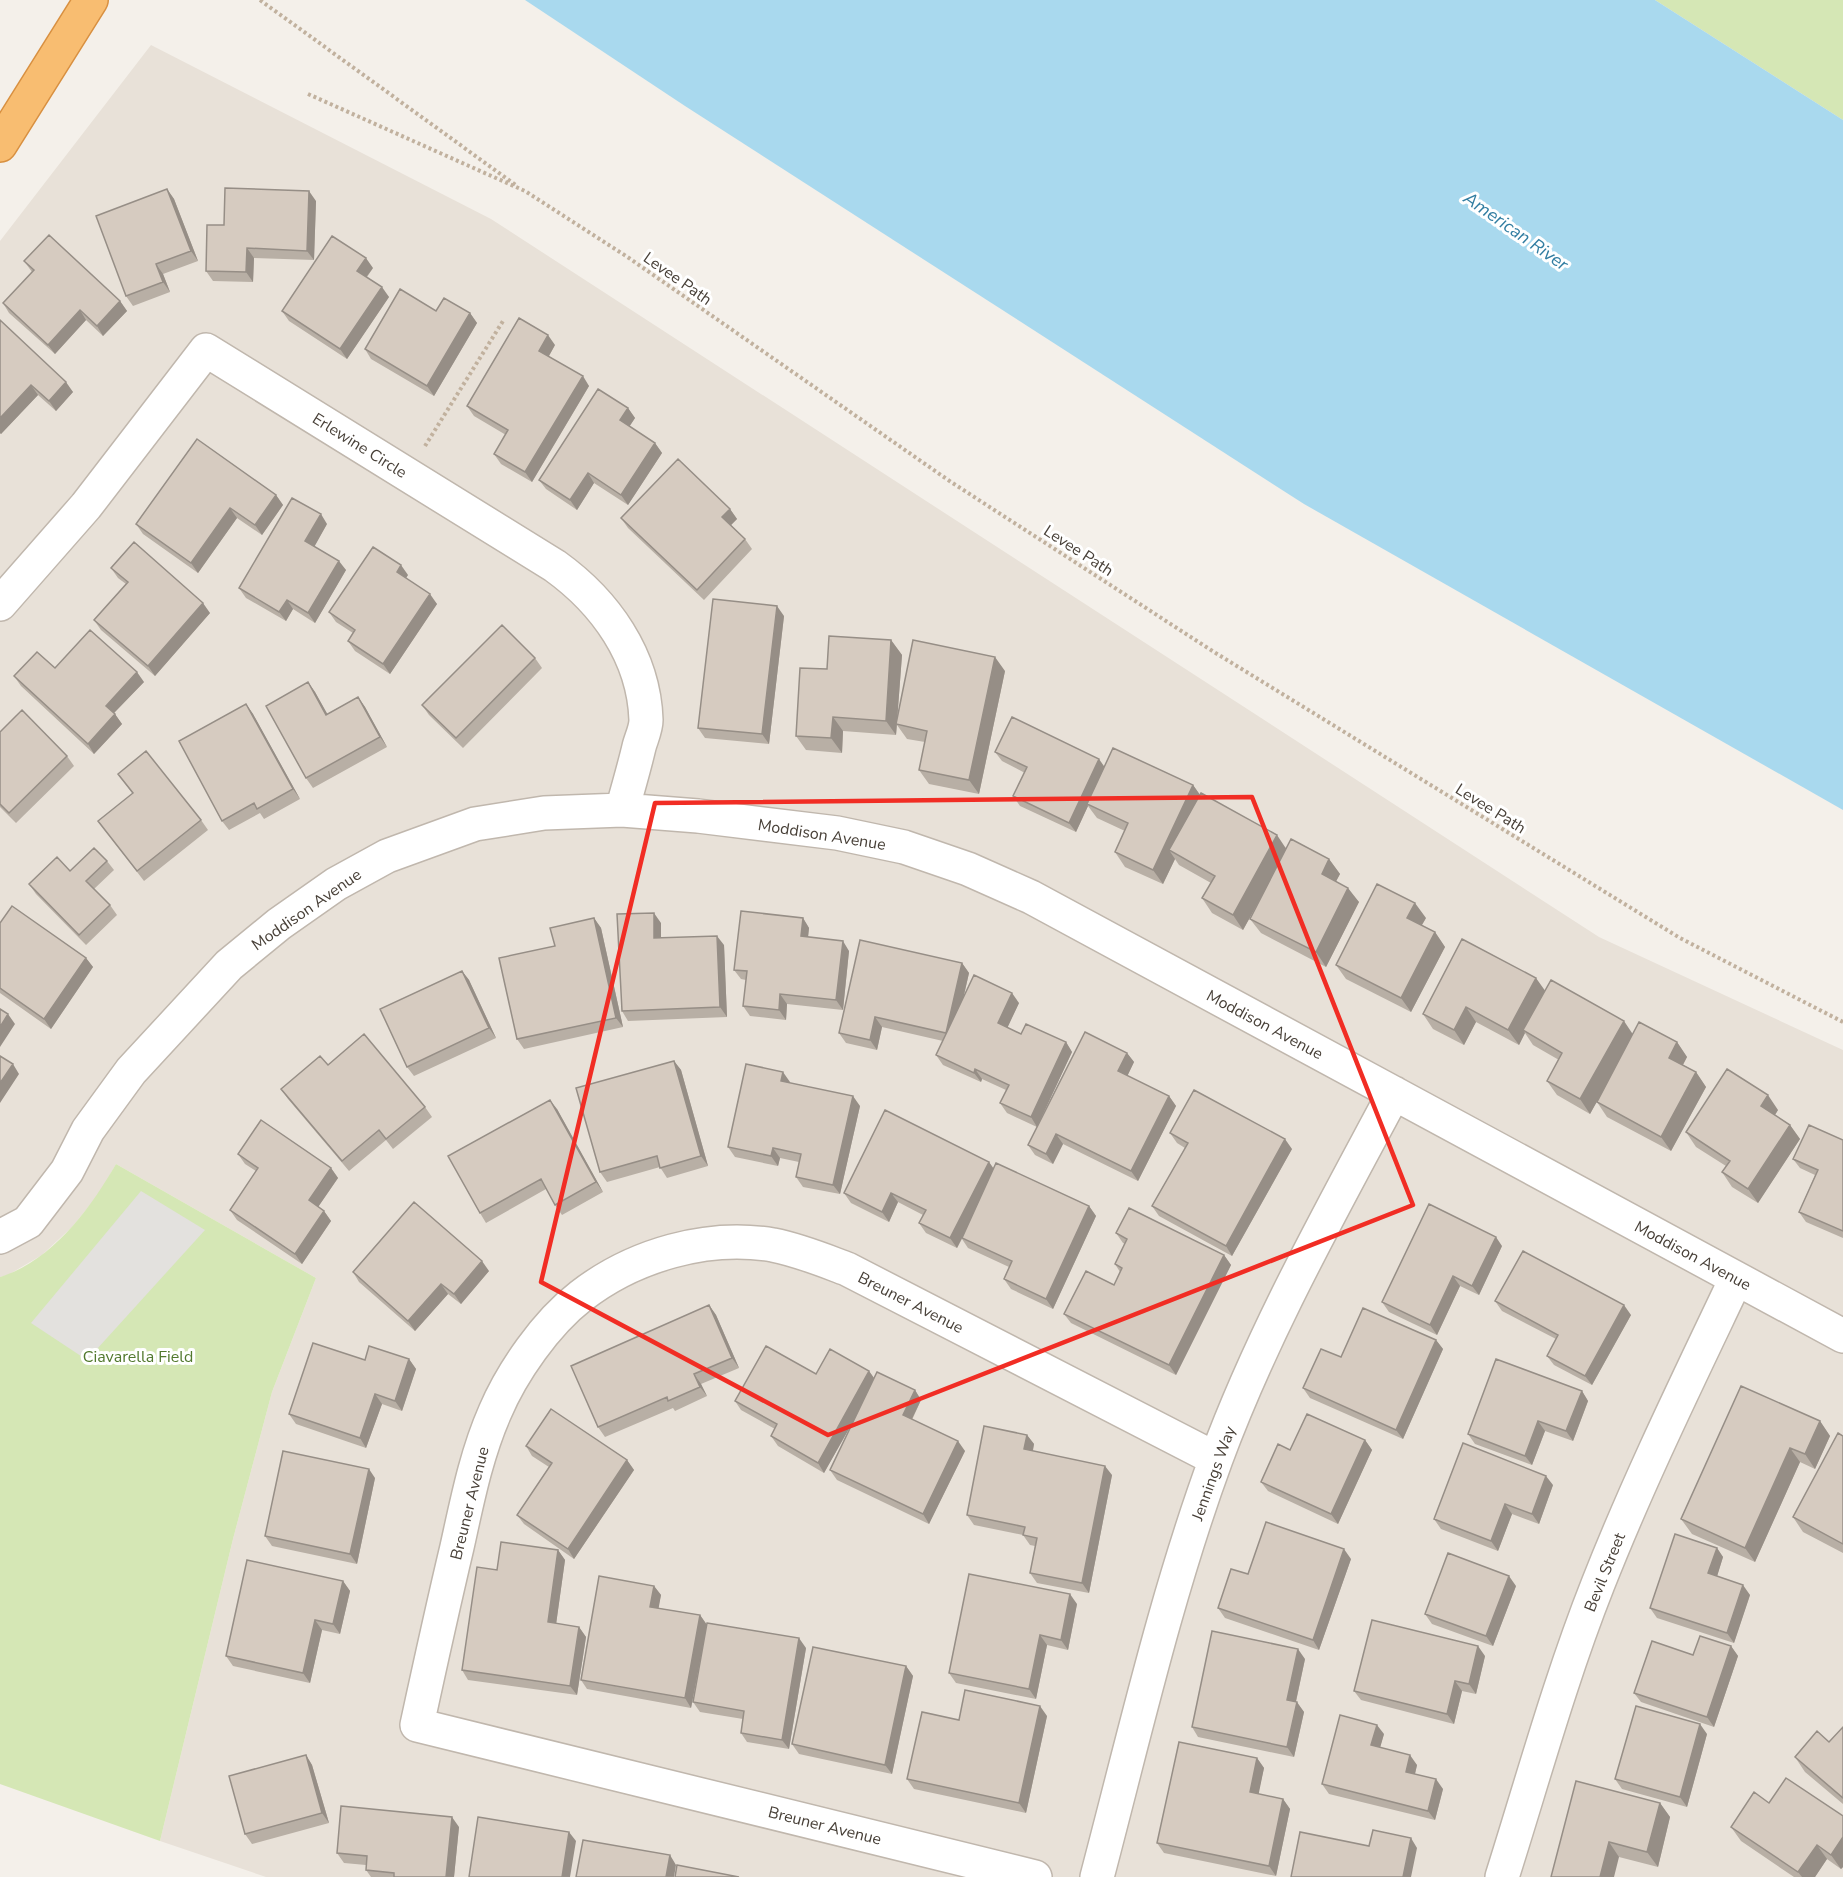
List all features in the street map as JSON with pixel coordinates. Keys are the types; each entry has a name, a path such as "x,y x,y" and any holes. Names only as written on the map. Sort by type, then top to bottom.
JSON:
{"highway":[{"path":"0,145 91,0"}],"street":[{"name":"Erlewine Circle","path":"0,604 86,506 206,350 555,566 596,600 626,645 636,669 646,722 622,810"},
{"name":"Moddison Avenue","path":"14,1229 67,1171 88,1130 131,1071 229,965 279,924 327,891 387,856 475,824 544,813 622,810 698,816 837,833 904,847 968,869 1030,897 1843,1336"},
{"name":"Jennings Way","path":"1097,1877 1173,1587 1216,1459 1247,1383 1299,1270 1394,1094"},
{"name":"Breuner Avenue","path":"1035,1877 417,1725 474,1468 495,1412 508,1385 542,1335 581,1297 624,1269 672,1250 697,1245 748,1243 773,1245 799,1251 847,1269 1216,1459"},
{"name":"Bevil Street","path":"1502,1877 1565,1676 1597,1585 1653,1451 1736,1279"}],"path":[{"path":"260,0 525,191"},
{"name":"Levee Path","path":"308,94 525,191 626,256 951,482 1214,652 1680,938 1843,1022"},
{"path":"407,474 503,321"}],"highlighted area":[{"path":"1252,797 1413,1205 828,1435 541,1282 655,803"}],"shaded area":[{"path":"151,45 491,219 1599,937 1843,1050 1843,1877 266,1877 160,1841 233,1539 272,1392 316,1278 116,1164 99,1194 72,1227 42,1255 8,1275 0,1277 0,241"},
{"path":"141,1191 205,1230 87,1360 31,1323"}],"green space":[{"path":"1655,0 1843,0 1843,120"},
{"name":"Ciavarella Field","path":"116,1164 316,1278 272,1392 233,1539 160,1841 0,1784 0,1277 19,1269 53,1246 82,1215"}],"water":[{"name":"American River","path":"525,0 1655,0 1843,120 1843,810 1304,504 685,106"}],"building":[{"path":"225,188 309,191 307,251 247,248 246,272 206,271 207,225 224,225"},
{"path":"167,189 191,251 156,264 163,282 126,296 96,216"},
{"path":"49,235 120,301 97,326 80,310 48,345 3,303 34,270 24,261"},
{"path":"332,236 366,258 357,271 382,287 340,349 282,311"},
{"path":"400,289 436,311 444,298 470,313 427,386 365,349"},
{"path":"519,318 548,335 539,351 583,376 525,472 494,454 508,430 467,406"},
{"path":"0,320 66,382 49,401 31,385 0,418"},
{"path":"598,389 628,408 620,420 655,443 621,495 588,473 570,500 539,480"},
{"path":"197,439 276,495 255,525 230,508 191,563 136,524"},
{"path":"678,459 730,509 722,517 745,539 697,590 621,518"},
{"path":"292,498 321,514 305,541 339,561 308,613 287,600 279,612 239,588"},
{"path":"134,542 203,603 148,666 94,620 128,582 111,568"},
{"path":"373,547 401,565 397,572 430,594 383,664 348,641 355,630 329,612"},
{"path":"713,599 777,606 762,734 698,728"},
{"path":"502,625 535,658 456,738 422,705"},
{"path":"90,630 137,672 106,706 115,714 88,744 14,676 37,652 55,668"},
{"path":"829,636 891,640 886,721 833,717 831,738 796,736 800,668 827,669"},
{"path":"913,640 995,657 969,780 919,770 927,731 896,724"},
{"path":"308,682 326,715 358,697 380,737 306,778 266,706"},
{"path":"246,704 293,789 257,809 254,803 222,821 179,741"},
{"path":"22,710 67,756 9,813 0,804 0,732"},
{"path":"1012,717 1099,759 1069,823 1013,796 1027,767 995,752"},
{"path":"1113,748 1193,785 1153,870 1115,852 1128,823 1087,804"},
{"path":"146,751 201,820 137,871 98,821 133,793 118,774"},
{"path":"1201,793 1277,835 1233,915 1202,898 1215,876 1169,850"},
{"path":"1291,839 1329,859 1322,874 1348,888 1316,952 1250,919"},
{"path":"94,848 107,861 86,881 110,905 79,935 29,884 57,857 70,871"},
{"path":"1377,884 1415,903 1407,918 1435,932 1401,998 1336,965"},
{"path":"12,906 86,958 44,1019 0,988 0,923"},
{"path":"741,911 803,918 801,936 843,941 836,1000 780,994 779,1010 743,1006 747,971 734,970"},
{"path":"654,913 654,938 717,936 720,1007 622,1011 617,914"},
{"path":"594,918 616,1018 517,1039 499,958 555,946 550,928"},
{"path":"1462,939 1536,978 1508,1030 1466,1007 1454,1030 1423,1014"},
{"path":"860,940 962,963 946,1033 875,1017 870,1040 839,1033"},
{"path":"462,971 489,1028 407,1067 380,1009"},
{"path":"974,975 1012,993 998,1023 1021,1034 1026,1024 1066,1042 1031,1117 1000,1103 1009,1085 975,1069 974,1073 936,1055"},
{"path":"1551,980 1624,1021 1580,1099 1547,1081 1562,1053 1523,1030"},
{"path":"0,1009 8,1014 0,1027"},
{"path":"1639,1022 1677,1042 1669,1058 1696,1072 1661,1137 1597,1102"},
{"path":"1085,1032 1127,1053 1118,1071 1169,1096 1131,1171 1056,1134 1046,1154 1028,1145"},
{"path":"364,1034 425,1107 386,1139 379,1130 342,1161 281,1089 320,1056 328,1065"},
{"path":"0,1056 13,1064 0,1083"},
{"path":"674,1061 701,1156 660,1168 657,1156 600,1172 576,1088"},
{"path":"746,1064 783,1072 781,1081 853,1096 833,1185 796,1177 801,1154 773,1148 771,1156 728,1147"},
{"path":"1727,1069 1768,1095 1761,1106 1790,1125 1748,1189 1722,1172 1730,1161 1686,1132"},
{"path":"1194,1090 1285,1139 1226,1246 1152,1206 1188,1143 1170,1133"},
{"path":"550,1100 596,1182 555,1205 541,1179 480,1213 448,1156"},
{"path":"885,1110 989,1162 950,1238 919,1223 926,1210 891,1193 882,1212 844,1193"},
{"path":"261,1120 331,1168 309,1200 324,1211 295,1254 230,1210 258,1168 238,1154"},
{"path":"1809,1125 1843,1140 1843,1231 1799,1212 1818,1170 1793,1159"},
{"path":"996,1163 1089,1206 1046,1299 1004,1279 1012,1261 962,1238"},
{"path":"414,1202 482,1261 454,1294 441,1284 408,1321 353,1272"},
{"path":"1429,1204 1496,1237 1472,1286 1453,1276 1430,1325 1382,1302"},
{"path":"1129,1208 1224,1255 1169,1365 1064,1314 1086,1271 1114,1285 1122,1268 1115,1264 1127,1239 1116,1233"},
{"path":"1523,1251 1624,1305 1585,1376 1547,1356 1558,1335 1495,1301"},
{"path":"709,1305 732,1358 694,1374 700,1387 668,1401 667,1397 598,1427 571,1366"},
{"path":"1363,1308 1436,1340 1396,1430 1303,1388 1321,1349 1341,1357"},
{"path":"313,1343 365,1360 369,1346 409,1359 395,1401 375,1394 360,1438 289,1414"},
{"path":"766,1346 816,1374 830,1349 869,1371 818,1463 771,1436 777,1424 735,1401"},
{"path":"1496,1359 1582,1391 1566,1431 1538,1421 1525,1456 1468,1434"},
{"path":"877,1372 915,1390 903,1415 958,1441 923,1514 830,1470"},
{"path":"1741,1386 1820,1421 1805,1454 1790,1448 1745,1548 1681,1519"},
{"path":"551,1409 627,1460 568,1549 517,1515 552,1463 526,1446"},
{"path":"1307,1414 1365,1440 1331,1514 1261,1482 1278,1444 1290,1450"},
{"path":"984,1426 1027,1435 1024,1449 1105,1466 1082,1583 1030,1573 1037,1538 1023,1535 1025,1527 967,1515"},
{"path":"1838,1433 1843,1436 1843,1544 1793,1517"},
{"path":"1463,1443 1546,1476 1532,1514 1505,1504 1491,1541 1434,1519"},
{"path":"283,1451 369,1469 350,1554 265,1536"},
{"path":"1266,1522 1344,1549 1313,1640 1218,1608 1231,1569 1248,1574"},
{"path":"1675,1534 1717,1548 1708,1573 1743,1585 1727,1633 1650,1608"},
{"path":"501,1542 558,1550 548,1622 579,1627 570,1686 462,1670 477,1567 497,1570"},
{"path":"1448,1553 1509,1576 1486,1636 1425,1614"},
{"path":"247,1560 343,1581 333,1624 315,1620 303,1673 226,1656"},
{"path":"969,1574 1070,1594 1061,1640 1040,1635 1029,1689 949,1673"},
{"path":"599,1576 654,1586 650,1607 700,1615 685,1698 581,1680"},
{"path":"1372,1620 1478,1646 1469,1684 1455,1681 1447,1714 1354,1691"},
{"path":"707,1623 799,1638 782,1740 741,1733 744,1711 693,1702"},
{"path":"1212,1631 1298,1649 1287,1700 1297,1702 1287,1747 1192,1727"},
{"path":"1700,1636 1731,1646 1707,1717 1634,1693 1652,1641 1693,1655"},
{"path":"813,1647 906,1666 885,1765 792,1744"},
{"path":"965,1690 1040,1706 1019,1803 907,1779 922,1712 959,1720"},
{"path":"1636,1706 1700,1724 1680,1797 1615,1779"},
{"path":"1340,1715 1377,1725 1371,1745 1410,1755 1406,1772 1436,1779 1428,1811 1322,1784"},
{"path":"1843,1727 1843,1798 1795,1757 1817,1731 1829,1742"},
{"path":"1179,1742 1257,1758 1250,1792 1283,1799 1269,1866 1157,1843"},
{"path":"306,1755 322,1813 245,1834 229,1776"},
{"path":"1786,1778 1843,1816 1843,1837 1831,1855 1817,1845 1798,1872 1731,1827 1754,1792 1769,1803"},
{"path":"1576,1781 1660,1803 1647,1852 1609,1842 1600,1877 1551,1877"},
{"path":"341,1806 452,1817 446,1877 394,1877 394,1873 366,1870 367,1856 337,1853"},
{"path":"478,1817 569,1832 562,1877 469,1877"},
{"path":"1373,1830 1411,1838 1403,1877 1291,1877 1300,1832 1369,1846"},
{"path":"583,1840 670,1855 666,1877 576,1877"},
{"path":"677,1865 739,1877 675,1877"}]}
